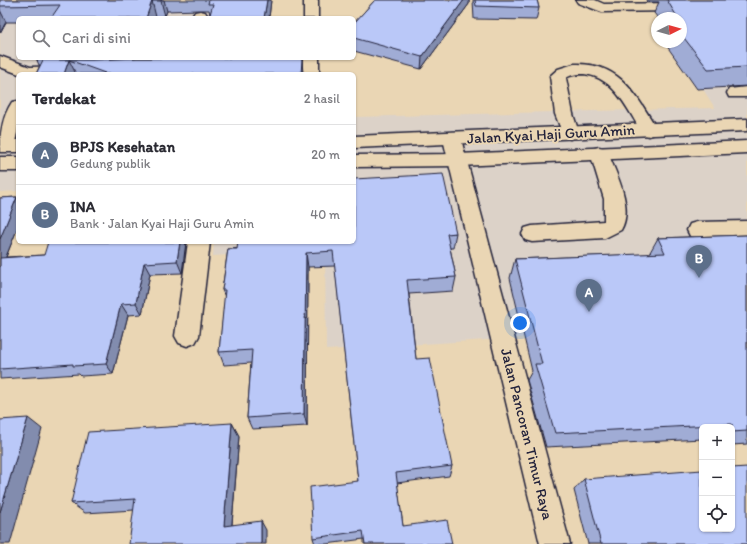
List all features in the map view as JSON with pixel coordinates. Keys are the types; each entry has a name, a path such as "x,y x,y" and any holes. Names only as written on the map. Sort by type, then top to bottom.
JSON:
{"main road":[{"path":"311,0 311,16"},
{"path":"583,0 602,8 747,6"},
{"path":"311,60 311,72"},
{"path":"0,61 26,72"},
{"path":"567,125 558,76 566,70 588,69 610,76 643,121"},
{"path":"46,72 83,70"},
{"name":"Jalan Kyai Haji Guru Amin","path":"356,142 452,139 567,125 643,121 747,126"},
{"name":"Jalan Pancoran Timur Raya","path":"452,139 555,544"},
{"name":"Jalan Kyai Haji Guru Amin","path":"356,161 458,160 747,147"},
{"path":"532,234 605,230 614,225 617,216 607,176 599,153"},
{"path":"0,164 16,164"},
{"path":"697,230 747,229"},
{"path":"187,336 199,244"}],"shaded area":[{"path":"0,0 234,0 230,16 16,16 16,60 311,60 310,72 16,72 16,191 0,192"},
{"path":"747,14 747,448 683,328 326,350 325,249 213,256 214,244 356,244 356,117 715,108 677,48 687,48 687,39"}],"building":[{"path":"0,0 161,0 152,1 147,16 52,16 60,5 0,6"},
{"path":"209,0 267,0 264,16 210,16 213,4 208,4"},
{"path":"375,0 464,0 422,57 356,39 356,21"},
{"path":"475,0 537,0 539,8 476,6"},
{"path":"667,0 747,0 747,67 708,69 687,42 687,12 674,12"},
{"path":"43,60 69,60 65,72 37,72"},
{"path":"69,60 302,60 301,72 102,72"},
{"path":"443,174 456,233 447,234 456,277 407,280 416,359 430,358 452,466 396,473 403,526 447,520 452,544 365,544 363,531 313,538 310,487 358,481 333,251 306,253 304,414 247,418 252,350 219,352 225,290 222,290 228,249 237,249 238,244 356,244 356,179"},
{"path":"16,197 0,239 0,198"},
{"path":"747,235 747,431 735,432 735,424 699,424 699,426 555,433 535,364 542,364 515,259 665,253 658,238"},
{"path":"47,244 180,244 177,261 144,263 136,303 121,304 106,364 73,366 73,364 0,369 0,258 44,255"},
{"path":"28,418 0,512 0,420"},
{"path":"232,423 224,526 261,521 261,544 129,544 135,499 71,503 88,432"},
{"path":"747,467 747,544 601,544 584,479 699,470 699,532 735,532 735,468"}],"place":[{"name":"INA","path":"699,278"},
{"name":"BPJS Kesehatan","path":"589,312"}]}
